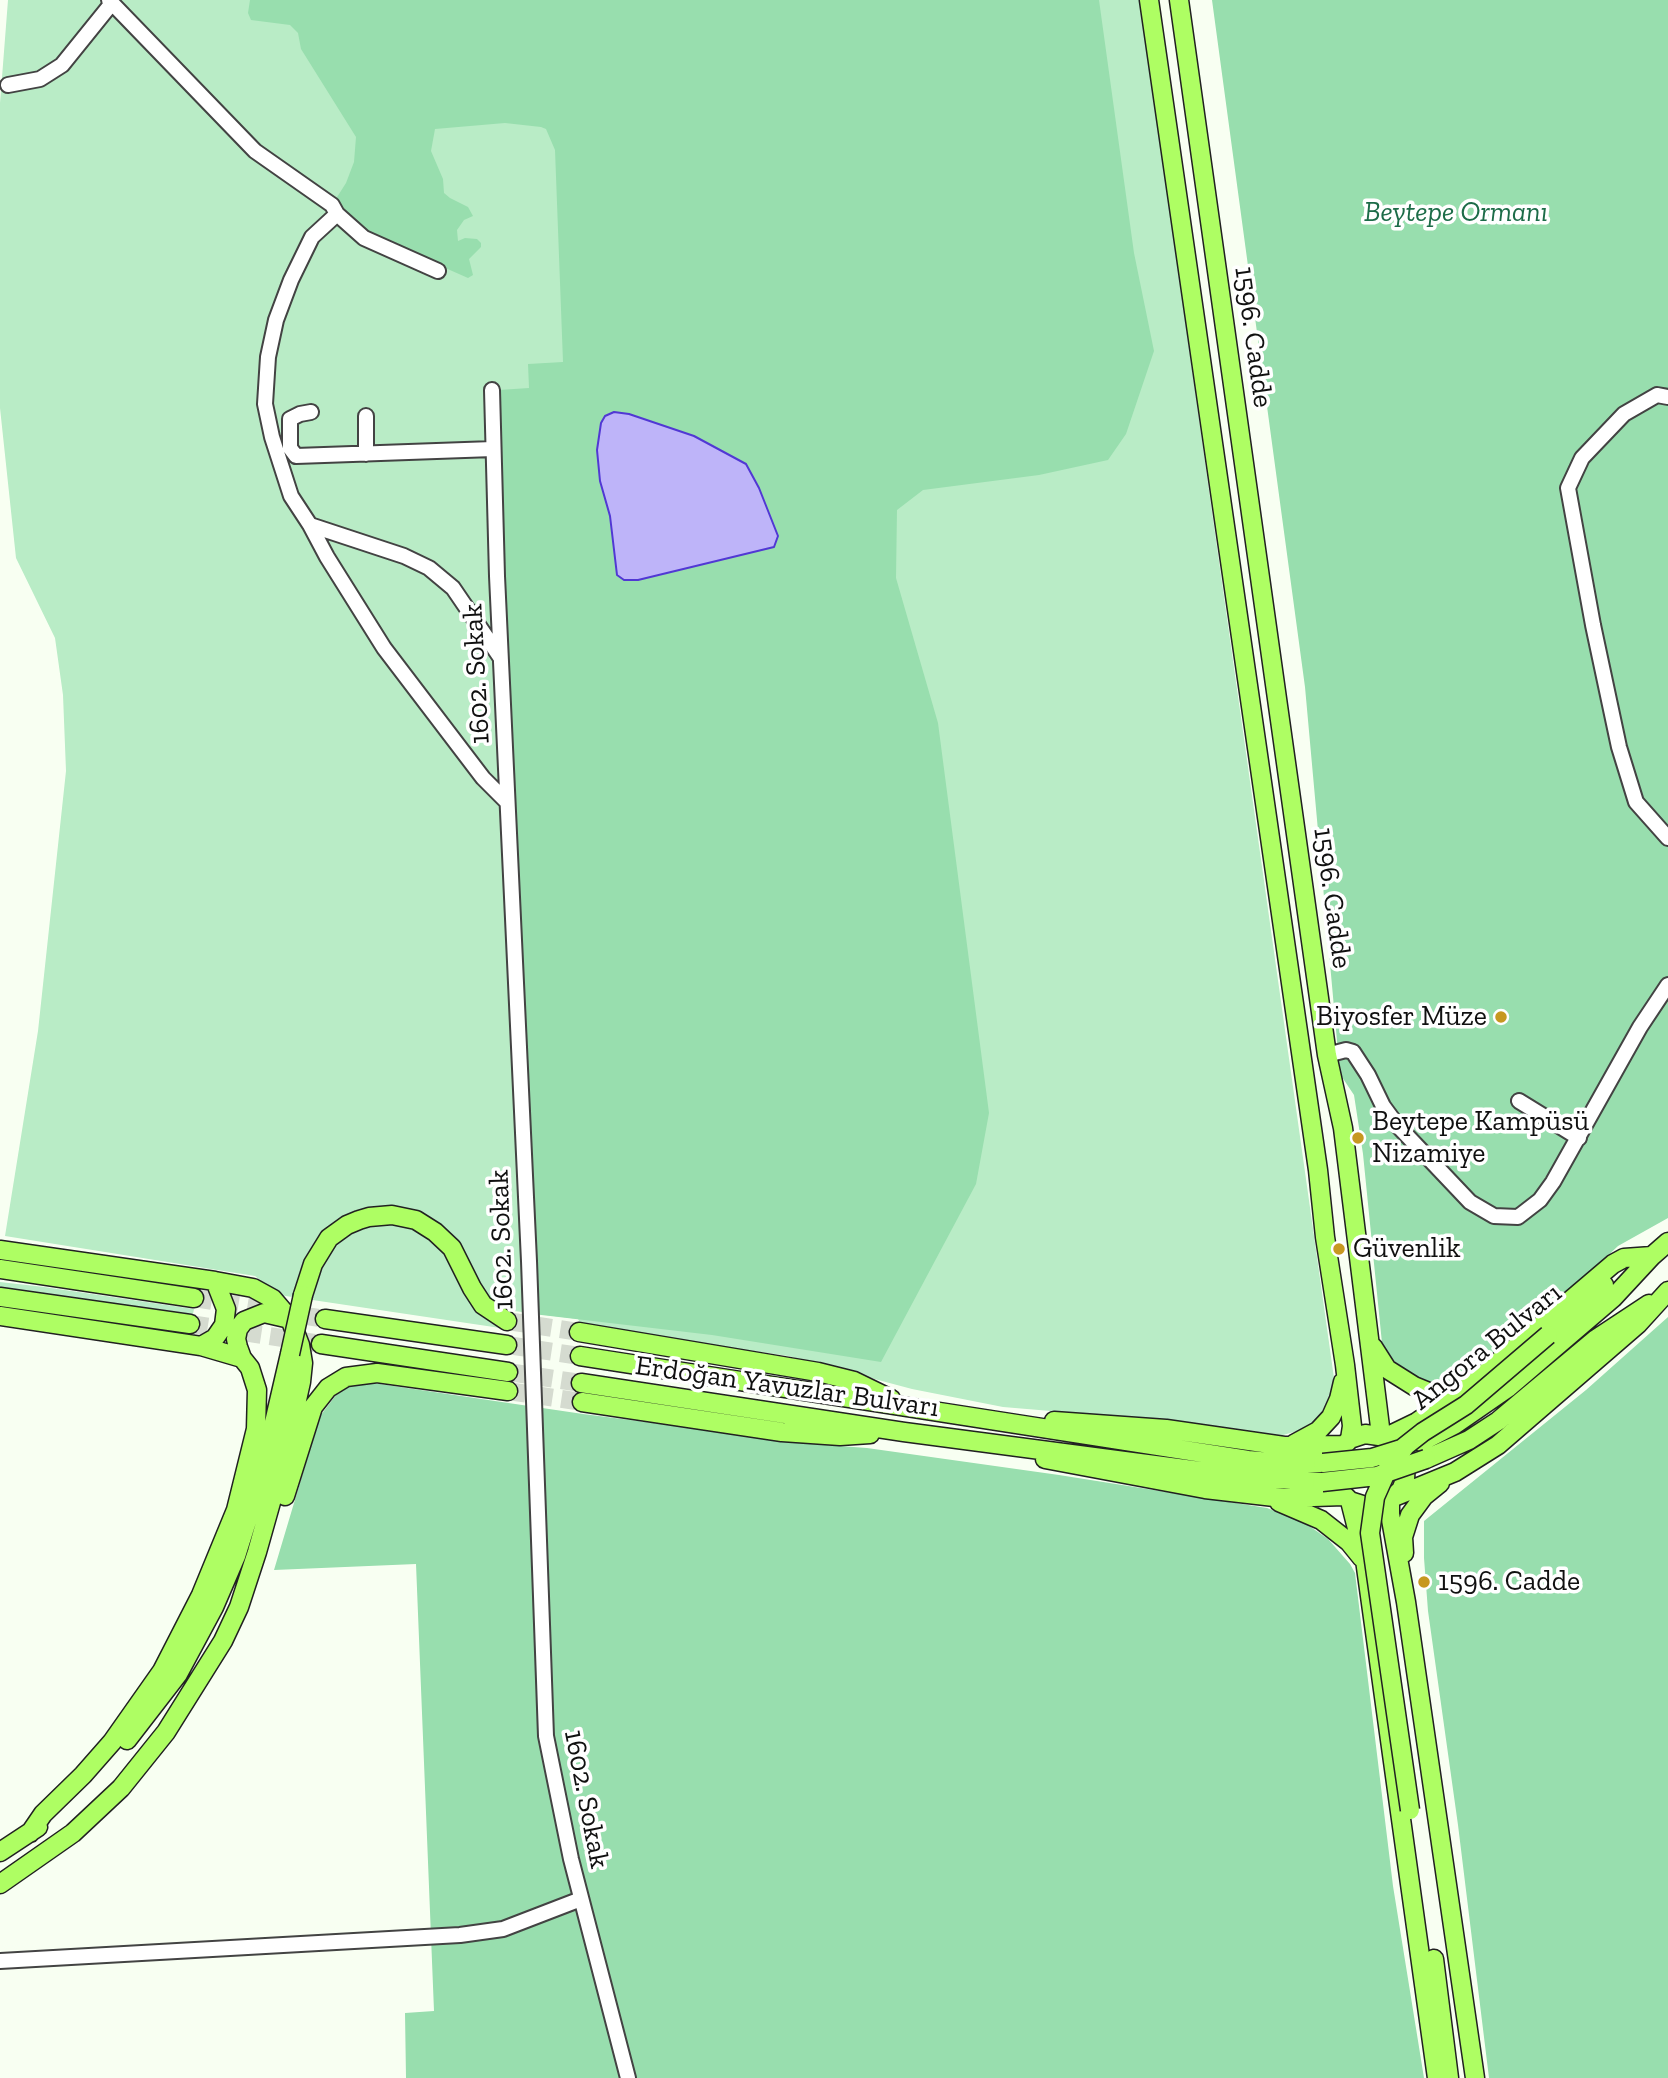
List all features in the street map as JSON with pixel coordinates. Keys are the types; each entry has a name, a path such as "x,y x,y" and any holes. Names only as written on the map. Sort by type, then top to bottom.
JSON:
{"main road":[{"name":"1596. Cadde","path":"1149,0 1345,1365 1352,1426 1347,1442 1337,1453 1333,1473 1347,1499 1364,1560 1437,2078"},
{"name":"1596. Cadde","path":"1179,0 1327,1055 1343,1128 1383,1436 1395,1443 1406,1460 1405,1480 1387,1498 1370,1533 1449,2078"},
{"path":"0,1853 67,1807 102,1771 178,1674 190,1654 214,1608 241,1542 296,1354 303,1295 313,1264 329,1238 346,1225 380,1215 416,1220 435,1232 452,1248 483,1305 507,1321"},
{"path":"1325,1237 1335,1229 1343,1228 1358,1243 1353,1263 1344,1268 1333,1265 1328,1258"},
{"name":"Angora Bulvarı","path":"1424,1451 1454,1425 1509,1387 1614,1298 1668,1242"},
{"path":"0,1251 215,1280 240,1284 265,1293 281,1306 290,1319 301,1382 257,1552 239,1607 223,1641 184,1704 143,1763 121,1788 94,1816 0,1884"},
{"name":"Angora Bulvarı","path":"1652,1256 1623,1270 1466,1405 1404,1447 1387,1470 1387,1498 1448,1475 1498,1445 1638,1324 1664,1294"},
{"name":"Angora Bulvarı","path":"1347,1442 1365,1434 1383,1436 1417,1422 1472,1384 1613,1264 1624,1258 1652,1256"},
{"path":"0,1269 194,1298"},
{"path":"201,1346 215,1338 224,1325 226,1309 215,1280"},
{"name":"Angora Bulvarı","path":"1424,1451 1469,1440 1596,1339 1664,1294"},
{"path":"0,1297 190,1324"},
{"path":"30,1833 43,1814 112,1742 162,1671 214,1567 236,1510 256,1429 257,1390 236,1339 238,1329 244,1321 264,1312 290,1319"},
{"path":"0,1316 201,1346 242,1358"},
{"path":"326,1319 507,1345"},
{"path":"579,1332 818,1372 853,1381 907,1408"},
{"path":"1370,1343 1387,1369 1414,1386 1436,1395 1459,1392"},
{"path":"321,1344 508,1373"},
{"name":"Erdoğan Yavuzlar Bulvarı","path":"580,1356 1248,1460 1323,1463 1424,1451"},
{"path":"1284,1446 1303,1440 1318,1431 1331,1417 1339,1399 1345,1365"},
{"path":"257,1552 287,1490 313,1407 336,1382 359,1374 377,1373 509,1391"},
{"name":"Erdoğan Yavuzlar Bulvarı","path":"581,1383 904,1432 1246,1477 1322,1482 1377,1476 1424,1451"},
{"path":"582,1402 782,1432 840,1436 904,1432"},
{"name":"Erdoğan Yavuzlar Bulvarı","path":"979,1419 1125,1425 1284,1446 1347,1442"},
{"path":"1417,1422 1410,1437 1421,1468 1448,1475"},
{"name":"Erdoğan Yavuzlar Bulvarı","path":"984,1442 1046,1460 1168,1483 1256,1495 1347,1499 1369,1507 1387,1498"},
{"path":"1406,1602 1403,1537 1406,1524 1424,1496 1448,1475"},
{"path":"1256,1495 1301,1510 1321,1520 1349,1542 1364,1560"},
{"name":"1596. Cadde","path":"1387,1498 1406,1602 1475,2078"},
{"path":"1374,1643 1384,1622 1392,1618 1405,1626 1411,1638"}],"street":[{"path":"8,85 40,79 62,65 110,2 255,151 332,205 337,214 364,238 438,271"},
{"path":"337,214 312,237 276,320 268,358 265,404 272,437 291,496 384,648 483,778 507,802"},
{"name":"1602. Sokak","path":"492,390 500,658 528,1261 545,1724 555,1786 581,1899 628,2078"},
{"path":"1668,397 1657,395 1625,414 1582,458 1568,488 1619,747 1636,802 1668,838"},
{"path":"311,412 290,419 289,448 296,456 493,449"},
{"path":"366,416 366,454"},
{"path":"310,525 404,556 429,568 453,588 500,658"},
{"path":"1327,1055 1346,1050 1353,1052 1368,1074 1383,1106 1397,1125 1470,1202 1494,1216 1518,1217 1539,1200 1579,1139 1640,1027 1668,985"},
{"path":"1519,1101 1579,1139"},
{"path":"0,1961 460,1935 503,1929 581,1899"}],"green space":[{"path":"8,0 1140,0 1334,1378 1334,1392 1327,1409 1316,1422 1308,1428 1276,1437 1170,1421 1003,1407 912,1389 788,1356 582,1326 578,1319 506,1310 507,1329 279,1295 255,1276 5,1236 38,1031 66,771 63,695 55,638 16,558 0,408 0,103"},
{"path":"250,0 1099,0 1134,253 1154,351 1126,434 1108,460 1039,475 923,490 897,510 896,578 938,723 989,1113 976,1184 881,1362 712,1335 533,1314 513,835 499,390 529,388 528,364 563,362 555,150 546,129 541,127 505,123 435,129 431,151 443,179 444,193 468,207 473,216 464,220 457,230 458,241 465,238 477,239 481,243 481,247 469,259 473,275 468,278 366,233 332,205 346,183 354,162 356,137 301,49 298,33 290,25 251,20 248,13"},
{"name":"Beytepe Ormanı","path":"1212,0 1668,0 1668,1218 1618,1246 1550,1311 1455,1385 1438,1388 1417,1378 1383,1353 1363,1154 1354,1095 1340,1074 1305,687"},
{"path":"0,1282 194,1309 193,1314 0,1288"},
{"path":"1668,1317 1668,2078 1489,2078 1428,1611 1424,1521 1586,1390"},
{"path":"373,1383 583,1414 867,1448 1059,1475 1267,1508 1305,1523 1328,1539 1355,1573 1393,1886 1424,2078 406,2078 405,2013 434,2011 416,1564 274,1570 320,1416 336,1395 352,1385"}],"shaded area":[{"path":"614,412 629,414 694,436 746,464 759,488 778,536 774,547 638,580 624,580 617,575 610,516 600,481 597,450 601,423 605,416"}],"tunnel":[{"path":"194,1298 325,1319"},
{"path":"507,1321 579,1332"},
{"path":"190,1324 321,1344"},
{"path":"507,1345 580,1356"},
{"path":"508,1372 581,1383"},
{"path":"508,1391 582,1402"}],"place":[{"name":"Biyosfer Müze","path":"1501,1017"},
{"name":"Beytepe Kampüsü Nizamiye","path":"1358,1138"},
{"name":"Güvenlik","path":"1339,1249"},
{"name":"1596. Cadde","path":"1424,1582"}]}
